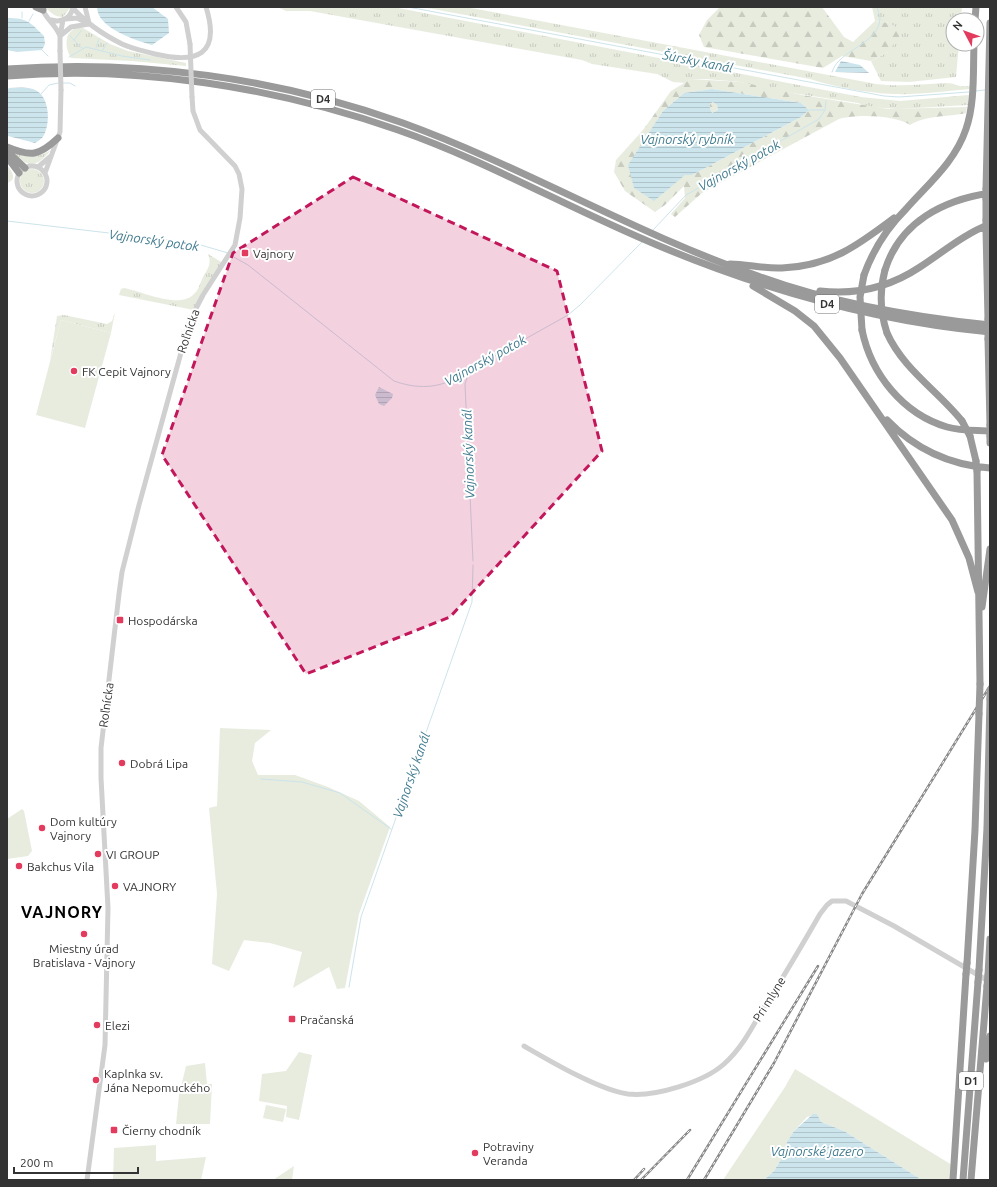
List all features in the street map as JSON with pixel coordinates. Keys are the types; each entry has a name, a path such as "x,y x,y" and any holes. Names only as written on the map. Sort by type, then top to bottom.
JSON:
{"highway":[{"path":"990,23 987,117 990,443"},
{"path":"974,52 970,118 963,136 948,163 905,209 882,238 874,251 864,275 860,302 862,330 873,365 889,388 904,402 934,422 948,427 990,431"},
{"name":"D4","path":"8,68 101,66 137,68 216,76 308,95 354,107 441,138 661,238 725,264 793,288 899,312 989,322"},
{"name":"D4","path":"7,76 80,73 158,78 236,88 353,115 438,145 482,163 655,245 737,277 792,294 876,315 989,335"},
{"path":"7,79 17,75"},
{"path":"7,147 24,153 40,153 58,138"},
{"path":"7,151 22,170"},
{"path":"7,157 22,170"},
{"path":"953,1180 975,836 980,684 977,471 970,436 962,421 950,406 905,362 894,348 887,333 881,302 885,270 899,241 920,220 931,212 949,203 971,196 987,194"},
{"path":"725,264 781,268 819,262 852,248 905,209"},
{"path":"793,288 843,292 870,289 886,284 919,268 964,236 987,225"},
{"path":"737,277 795,311 814,326 840,358 952,520 970,558 978,592"},
{"path":"872,404 897,430 925,450 954,462 990,468"},
{"path":"979,631 990,549"},
{"name":"D1","path":"963,1180 979,970 987,828 990,690"},
{"name":"D1","path":"971,1180 989,984 990,939"},
{"path":"979,1092 990,1036"},
{"path":"955,1146 956,1180"}],"street":[{"path":"85,7 89,24"},
{"name":"Roľnícka","path":"87,1180 104,1066 108,908 101,778 102,742 122,572 190,320 203,295 231,251 240,222 242,189 241,181 235,166 200,130 193,111 190,44 186,22 176,7"},
{"path":"51,20 77,18 123,44 137,49 176,58 192,58 204,50 211,37 210,21 206,7"},
{"path":"40,8 57,27 60,36"},
{"path":"51,155 38,167 22,170 17,182 20,190 29,196 34,196 43,192 46,187 47,183 45,173 58,138 61,90 60,36 64,19 73,8 89,24"},
{"path":"60,36 71,27 89,24"},
{"path":"38,167 45,173"},
{"name":"Pri mlyne","path":"524,1046 604,1087 628,1094 680,1086 704,1077 725,1063 738,1048 822,910 829,903 837,900 846,901 894,926 989,984"}],"highlighted area":[{"path":"353,177 557,271 602,451 450,617 306,674 162,455 233,253"}],"green space":[{"path":"45,7 70,8 63,17 53,14"},
{"path":"277,7 393,7 861,97 900,101 969,95 968,105 898,109 868,107 858,103 766,89 741,82 691,79 685,83 673,82 657,74 592,64 582,60 310,11 286,11"},
{"path":"422,7 466,7 876,84 902,85 946,83 970,86 970,89 903,94 862,91 830,85 810,79"},
{"path":"720,7 822,7 844,37 853,42 875,21 889,23 903,31 888,52 871,61 842,56 823,68 704,47 699,35 707,20"},
{"path":"872,7 962,7 962,12 945,12 945,52 958,52 956,77 909,82 881,81 871,61 888,52 889,23 875,21"},
{"path":"77,28 83,28 110,44 128,51 186,63 186,66 132,61 71,58 67,48 67,38 69,33"},
{"path":"691,79 741,82 802,95 888,109 967,107 966,113 923,119 910,125 895,119 876,116 855,116 839,119 702,193 675,217 671,214 685,198 684,186 665,205 655,212 625,191 614,172 616,160 643,130 671,91","holes":["712,89 801,103 809,110 801,117 692,175 685,175 648,136 663,111 684,93"]},
{"path":"713,102 717,105 718,110 712,113 709,105"},
{"path":"51,150 42,160 33,164 24,162 14,153 38,156"},
{"path":"7,165 13,177 7,183"},
{"path":"32,169 40,173 44,181 40,189 32,193 24,189 20,181 24,173"},
{"path":"208,254 223,263 194,310 119,295 121,289 124,288 169,300 186,299 197,291 208,269 210,260"},
{"path":"115,312 111,333 61,320 50,361 57,316 64,315 107,324 112,321"},
{"name":"FK Cepit Vajnory","path":"61,320 111,333 85,428 36,415"},
{"path":"220,728 271,730 255,743 252,761 258,775 295,775 328,787 359,801 390,827 359,914 345,988 337,989 329,967 293,988 302,952 270,943 244,940 229,971 212,964 217,894 209,808 217,806"},
{"path":"22,809 24,811 32,851 28,856 7,859 7,819"},
{"path":"299,1052 312,1055 299,1120 286,1117 287,1106 259,1101 262,1074 286,1071"},
{"path":"205,1063 207,1084 212,1084 210,1124 176,1124 179,1095 186,1066"},
{"path":"795,1069 952,1165 950,1180 922,1180 844,1131 821,1122 817,1114 807,1117 794,1131 787,1142 783,1156 774,1171 764,1180 723,1180 785,1087"},
{"path":"266,1105 286,1109 283,1122 263,1118"},
{"path":"156,1145 156,1161 206,1157 201,1180 113,1180 114,1148"},
{"path":"294,1166 292,1180 273,1180"}],"water":[{"path":"97,7 152,7 168,19 169,33 152,45 136,40 110,27 103,21"},
{"path":"7,18 24,20 35,27 44,36 45,44 42,50 17,52 7,50"},
{"path":"841,61 860,65 869,73 835,72"},
{"path":"9,88 34,89 41,95 47,105 48,118 46,130 40,140 35,143 8,136 7,134 7,90"},
{"name":"Vajnorský rybník","path":"712,89 801,103 809,110 801,117 692,175 685,175 654,201 634,188 628,165 663,111 684,93","holes":["713,102 717,105 718,110 712,113 709,105"]},
{"path":"379,387 393,394 392,398 384,406 379,404 375,395"},
{"name":"Vajnorské jazero","path":"813,1114 817,1114 821,1122 844,1131 922,1180 764,1180 774,1171 783,1156 787,1142 794,1131"}],"waterway":[{"name":"Šúrsky kanál","path":"408,7 884,96 899,97 969,92"},
{"name":"Vajnorský potok","path":"832,72 836,64 842,58 866,41 878,28 880,19 877,7"},
{"path":"22,12 22,18"},
{"path":"29,21 33,14"},
{"path":"74,40 81,31"},
{"path":"70,36 82,48"},
{"path":"96,48 99,39"},
{"path":"102,51 107,43"},
{"path":"69,57 86,47 122,56 150,60"},
{"path":"42,50 48,56"},
{"path":"41,94 49,85 58,83"},
{"path":"63,83 70,83 75,86"},
{"name":"Šúrsky kanál","path":"976,91 985,90"},
{"name":"Vajnorský potok","path":"653,230 686,195 819,119 825,110 826,101"},
{"path":"809,110 824,110"},
{"name":"Vajnorský potok","path":"7,221 194,243 228,253"},
{"name":"Vajnorský potok","path":"230,255 248,265 394,381 416,386 431,386 452,380 568,315 580,305 643,241"},
{"name":"Vajnorský kanál","path":"469,372 465,384 473,561"},
{"name":"Vajnorský kanál","path":"349,987 361,917 472,602 473,565"},
{"path":"261,779 302,782 340,793 391,829"}],"railway":[{"path":"704,1180 774,1063 862,894 990,686"},
{"path":"687,1180 818,966"},
{"path":"641,1180 690,1130"},
{"path":"634,1180 644,1169"}],"place":[{"name":"Vajnory","path":"245,253"},
{"name":"FK Cepit Vajnory","path":"74,371"},
{"name":"Hospodárska","path":"120,620"},
{"name":"Dobrá Lipa","path":"122,763"},
{"name":"Dom kultúry Vajnory","path":"42,828"},
{"name":"VI GROUP","path":"98,854"},
{"name":"Bakchus Vila","path":"19,866"},
{"name":"VAJNORY","path":"115,886"},
{"name":"Miestny úrad Bratislava - Vajnory","path":"84,934"},
{"name":"Pračanská","path":"292,1019"},
{"name":"Elezi","path":"97,1025"},
{"name":"Kaplnka sv. Jána Nepomuckého","path":"96,1080"},
{"name":"Čierny chodník","path":"114,1130"},
{"name":"Potraviny Veranda","path":"475,1153"}],"district":[{"name":"VAJNORY","path":"62,912"}]}
